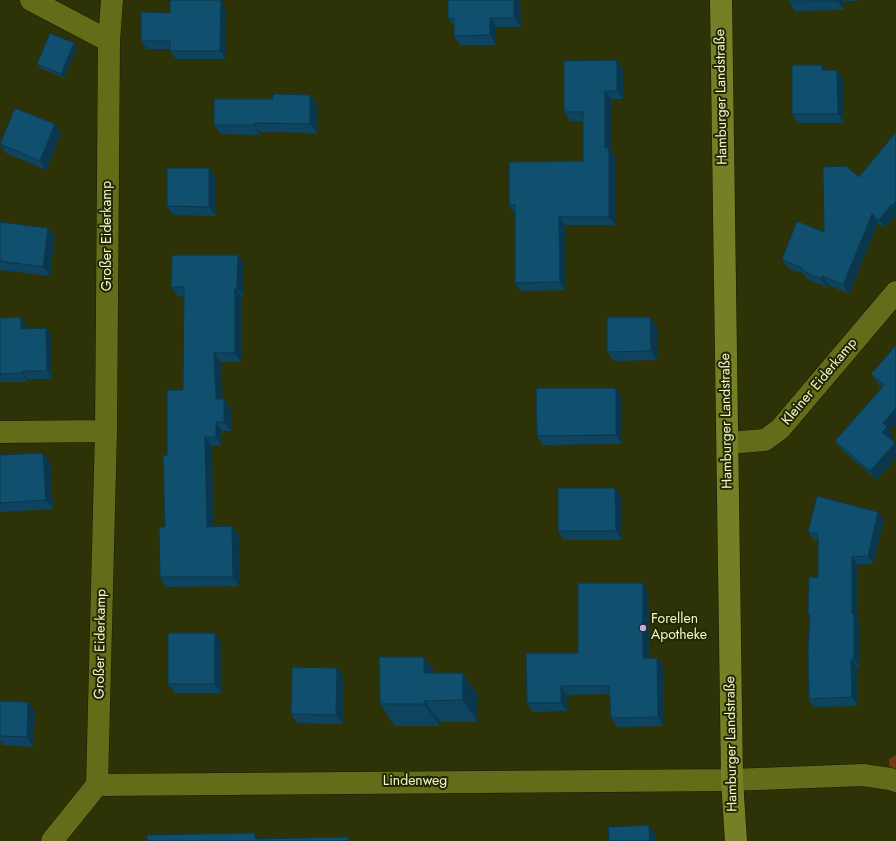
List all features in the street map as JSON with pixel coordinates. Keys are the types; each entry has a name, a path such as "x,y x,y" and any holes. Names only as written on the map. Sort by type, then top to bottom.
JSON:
{"main road":[{"name":"Hamburger Landstraße","path":"721,0 732,780 736,841"}],"street":[{"path":"31,0 109,41"},
{"name":"Großer Eiderkamp","path":"97,785 106,431 109,41 112,0"},
{"name":"Kleiner Eiderkamp","path":"728,443 765,440 780,429 896,292"},
{"path":"0,432 106,431"},
{"name":"Lindenweg","path":"97,785 732,780 863,775 896,781"},
{"path":"52,841 97,785"}],"shaded area":[{"path":"896,755 896,781 890,779 889,759"}],"building":[{"path":"170,0 221,0 220,51 170,51 170,41 141,41 141,12 170,13"},
{"path":"448,0 514,0 514,18 490,18 490,35 454,36 454,19 448,18"},
{"path":"789,0 837,0 837,1 789,2"},
{"path":"50,33 74,43 61,74 37,64"},
{"path":"617,60 617,91 605,91 605,148 609,148 609,217 559,217 560,282 515,283 515,205 509,205 509,162 583,161 583,112 564,112 564,61"},
{"path":"792,65 822,65 822,70 837,70 838,114 792,114"},
{"path":"273,94 310,95 310,124 254,123 254,125 214,125 214,99 273,99"},
{"path":"15,108 55,124 40,161 0,144"},
{"path":"896,132 896,201 879,220 872,214 843,285 822,276 821,279 782,259 797,221 824,232 823,167 846,166 859,177"},
{"path":"167,168 209,168 209,207 167,206"},
{"path":"0,222 48,228 43,267 0,261"},
{"path":"172,255 238,255 237,288 235,288 235,353 214,353 216,399 224,399 224,422 216,422 216,437 205,437 207,527 232,526 233,577 160,577 159,527 165,527 163,455 167,455 167,390 183,390 184,287 171,287"},
{"path":"21,317 21,329 46,328 47,371 22,371 22,373 0,374 0,318"},
{"path":"607,317 650,317 651,351 607,352"},
{"path":"896,345 896,408 883,423 887,427 882,432 895,443 870,471 835,441 884,385 871,374"},
{"path":"536,388 616,388 616,435 537,436"},
{"path":"43,453 46,500 0,503 0,455"},
{"path":"558,488 615,488 616,531 558,531"},
{"path":"817,496 878,512 868,556 852,557 854,659 851,659 852,697 809,699 809,577 818,577 818,534 808,532"},
{"path":"578,583 643,583 643,658 657,658 658,717 611,718 609,686 561,686 561,703 527,703 526,653 578,653"},
{"path":"168,633 215,633 215,684 168,684"},
{"path":"379,657 424,657 424,673 463,673 463,700 424,701 424,704 380,704"},
{"path":"292,667 337,668 336,715 291,714"},
{"path":"0,701 28,702 27,737 0,736"},
{"path":"649,825 650,841 609,841 608,827"},
{"path":"255,833 255,839 348,837 348,841 147,841 147,835"}],"place":[{"name":"Forellen Apotheke","path":"643,628"}]}
